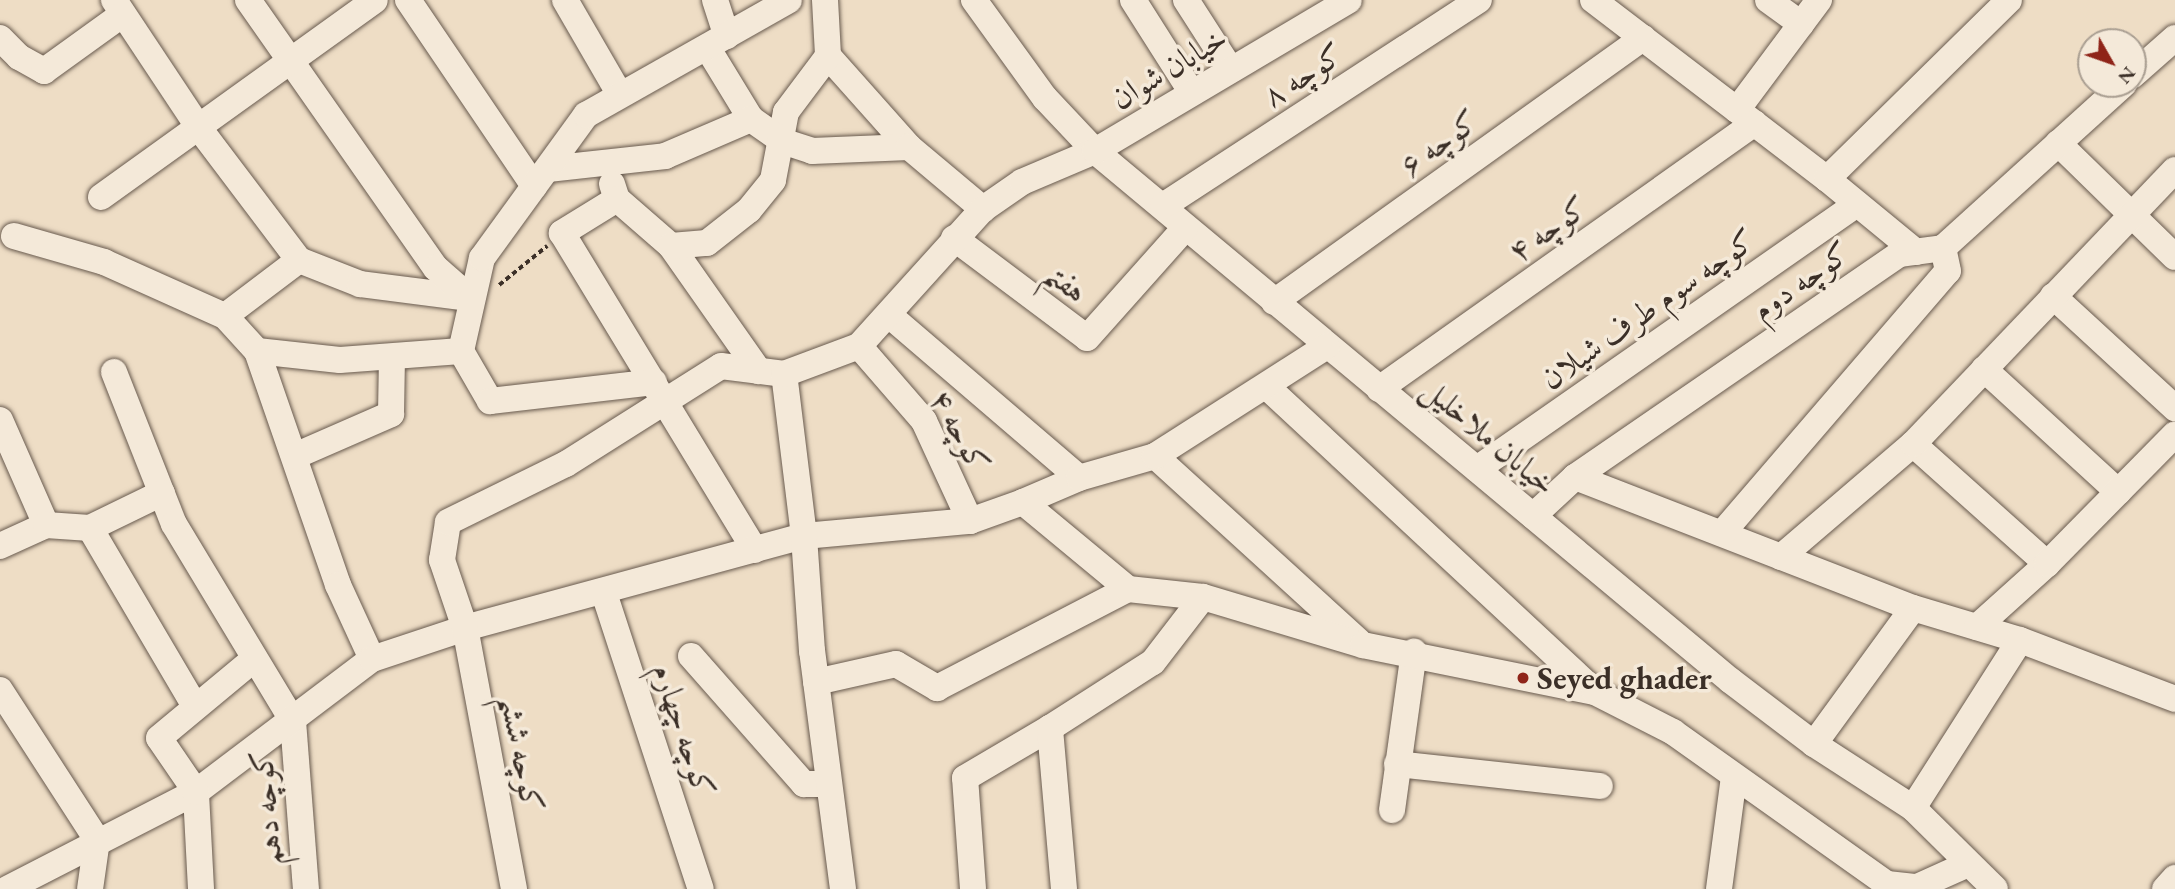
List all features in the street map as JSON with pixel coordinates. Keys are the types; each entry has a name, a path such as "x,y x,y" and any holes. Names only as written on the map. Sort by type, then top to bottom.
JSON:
{"street":[{"path":"248,0 436,268 470,298"},
{"path":"101,197 375,0"},
{"path":"408,0 541,178"},
{"path":"565,0 619,93"},
{"path":"715,0 717,41 751,119 782,141 812,150 909,148"},
{"path":"789,0 619,93 586,115 482,258 470,298 460,351 490,401 660,391 721,366 772,372 859,346"},
{"path":"825,0 828,55 909,148 982,209"},
{"name":"خیابان ملاخلیل","path":"974,0 1045,99 1095,151 1731,681 1814,744 1913,808 1966,865 1995,889"},
{"path":"1133,0 1192,93"},
{"path":"1186,0 1231,70"},
{"name":"خیابان شوان","path":"859,346 889,316 954,238 982,209 1022,183 1095,151 1349,0"},
{"name":"کوچه ۸","path":"1163,206 1479,0"},
{"path":"1593,0 1828,179 1916,252"},
{"path":"1768,0 1801,24"},
{"name":"کوچه ۴","path":"1379,389 1746,116 1801,24 1819,0"},
{"path":"1828,179 2009,0"},
{"path":"0,38 19,57 44,71 118,7 199,128 299,260 360,284 470,298"},
{"name":"کوچه ۶","path":"1274,302 1643,38"},
{"path":"2147,63 2175,38"},
{"path":"671,246 708,243 748,210 772,180 786,112 828,55"},
{"path":"1724,531 1948,271 1943,248 2108,98"},
{"path":"541,178 606,163 665,156 751,119"},
{"path":"2058,143 2175,257"},
{"path":"606,163 617,199 671,246 772,372 804,536 816,682 843,889"},
{"path":"1781,557 1913,444 2175,170"},
{"path":"617,199 562,233 755,550"},
{"name":"کوچه سوم طرف شیلان","path":"1477,469 1857,204"},
{"name":"هفتم","path":"954,238 1087,338 1185,228"},
{"path":"14,236 104,262 225,316 257,351 338,585 372,659"},
{"name":"کوچه دوم","path":"1533,516 1575,477 1899,254 1943,248"},
{"path":"225,316 299,260"},
{"path":"2053,296 2175,408"},
{"path":"889,316 1079,478"},
{"name":"کوچه ۴","path":"859,346 924,421 970,521"},
{"path":"7,889 97,840 196,792 372,659 465,628 604,593 804,536 970,521 1079,478 1155,456 1327,346"},
{"path":"257,351 340,360 460,351"},
{"path":"295,456 391,414 392,358"},
{"path":"1984,369 2118,492"},
{"path":"114,372 174,524 293,721"},
{"path":"1266,386 1595,692"},
{"name":"کوچه ششم","path":"514,889 465,628 442,560 448,522 566,464 660,391"},
{"path":"0,419 46,525"},
{"path":"1977,627 2047,564 2175,434"},
{"path":"1913,444 2047,564"},
{"path":"1155,456 1363,645"},
{"path":"1575,477 1724,531 1781,557 1913,608 2171,690"},
{"path":"0,546 46,525 90,528 162,493"},
{"path":"1023,502 1128,589"},
{"path":"90,528 195,706"},
{"path":"816,682 896,664 937,688 1128,589 1203,597 1363,645 1415,652 1595,692 1673,732 1865,880 1917,887 1966,865"},
{"name":"کوچه چهارم","path":"604,593 701,889"},
{"path":"973,889 965,778 1153,662 1203,597"},
{"path":"1814,744 1913,608"},
{"path":"1913,808 2020,640"},
{"path":"1392,810 1415,652"},
{"path":"691,656 804,784 828,784"},
{"path":"201,889 196,792 159,738 254,659"},
{"path":"0,690 97,840 90,889"},
{"name":"کوچه دهم","path":"293,721 306,889"},
{"path":"1050,728 1064,889"},
{"path":"1397,764 1600,786"},
{"path":"1719,889 1734,777"},
{"path":"2165,889 2175,878"}],"path":[{"path":"470,298 505,282 562,233"}],"place":[{"name":"Seyed ghader","path":"1523,678"}]}
